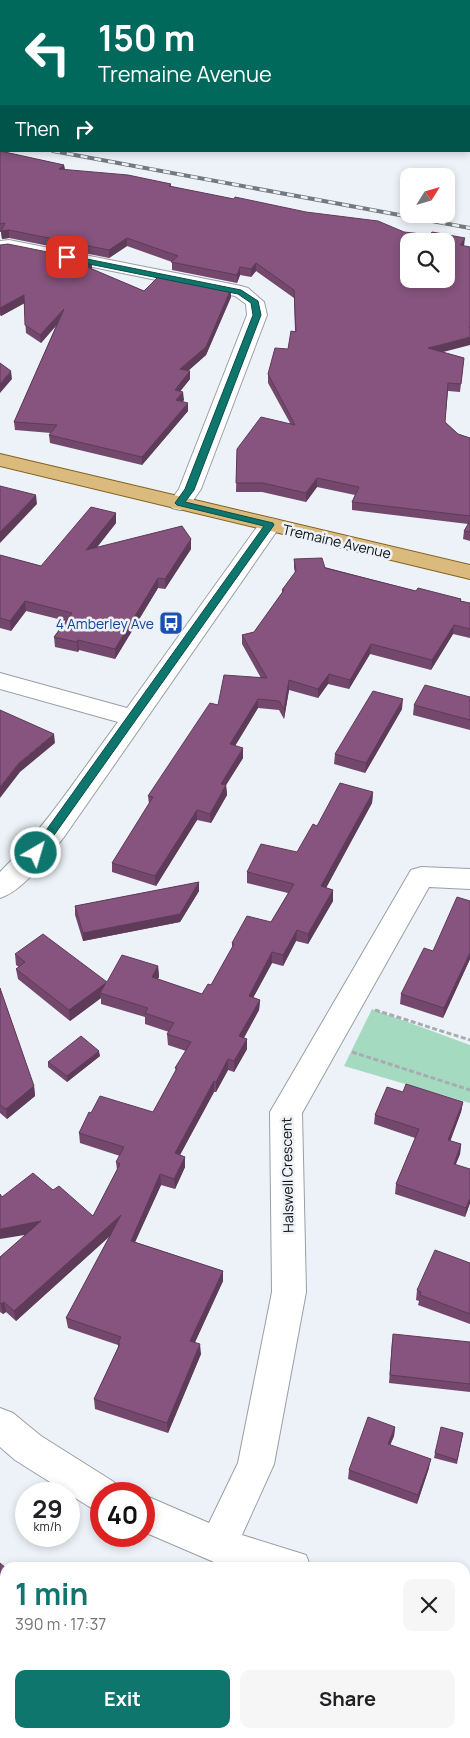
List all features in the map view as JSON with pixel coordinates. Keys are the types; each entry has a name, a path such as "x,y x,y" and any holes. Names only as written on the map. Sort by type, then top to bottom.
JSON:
{"main road":[{"name":"Tremaine Avenue","path":"0,460 470,572"}],"street":[{"path":"0,246 9,246 241,292 255,302 257,315 190,490 180,503"},
{"path":"0,888 16,874 48,838 270,525"},
{"path":"0,681 134,718"},
{"name":"Halswell Crescent","path":"218,1546 256,1464 289,1292 286,1112 421,877 470,878"},
{"path":"0,1426 28,1448 90,1487"},
{"path":"155,1518 218,1546 272,1562"}],"path":[{"path":"367,1008 470,1040"},
{"path":"352,1052 470,1090"}],"green space":[{"path":"372,1009 470,1045 470,1103 344,1066"}],"building":[{"path":"0,152 64,165 59,169 128,175 171,184 169,186 234,199 235,197 306,212 378,221 404,232 413,233 400,233 400,288 455,288 455,236 465,238 460,245 470,247 470,337 428,348 464,358 461,384 448,383 445,422 458,434 470,438 470,516 352,502 359,487 317,478 306,493 263,483 236,483 237,449 261,417 295,425 268,374 275,348 288,349 291,331 296,332 294,290 256,263 251,269 240,267 237,275 171,262 178,256 127,238 109,250 9,230 1,231 5,223 0,224"},
{"path":"8,244 92,261 85,266 144,291 160,275 231,289 206,347 180,369 190,371 175,390 183,392 176,400 188,403 142,457 49,435 57,425 14,422 64,309 40,335 25,325 24,295 0,308 0,245"},
{"path":"0,363 11,371 0,384"},
{"path":"0,486 36,495 0,532"},
{"path":"91,507 116,513 86,550 182,526 191,539 165,579 158,578 115,649 78,640 77,642 54,637 72,613 25,601 10,621 0,618 0,555 41,566"},
{"path":"470,521 470,532 464,531"},
{"path":"322,558 325,568 416,591 418,588 470,603 470,629 454,625 432,660 371,644 350,680 329,674 318,689 289,680 284,709 279,701 258,699 230,744 243,748 221,784 226,785 210,814 197,810 155,876 112,863 153,797 148,796 210,703 218,705 224,675 267,678 242,635 254,632 284,590 282,590 296,571 294,559"},
{"path":"425,685 470,697 470,720 414,705"},
{"path":"373,691 403,699 366,763 335,754"},
{"path":"0,710 54,734 19,763 0,787"},
{"path":"340,783 373,792 321,886 333,890 308,934 297,930 283,955 272,952 249,996 260,1000 239,1036 247,1039 234,1061 228,1059 216,1082 214,1081 175,1153 185,1157 174,1179 160,1174 131,1241 223,1271 190,1341 200,1344 167,1423 94,1399 120,1344 118,1343 121,1337 66,1318 121,1215 14,1311 4,1302 0,1303 0,1257 41,1221 0,1229 0,1194 2,1197 33,1173 53,1190 59,1186 93,1216 120,1164 116,1162 124,1147 79,1133 89,1112 91,1113 100,1096 153,1112 177,1068 175,1068 191,1042 167,1034 174,1023 145,1013 148,1008 100,993 106,983 69,1010 16,969 25,962 15,954 43,934 107,982 122,955 158,966 152,977 202,994 208,984 211,985 247,916 271,922 294,884 247,872 261,844 297,852 313,824 317,826"},
{"path":"199,882 180,914 83,933 75,906"},
{"path":"457,897 470,901 470,953 444,1008 401,994 424,948 433,951"},
{"path":"0,988 34,1086 6,1109 0,1105"},
{"path":"81,1036 99,1051 67,1076 48,1062"},
{"path":"406,1084 463,1102 448,1140 461,1144 454,1164 470,1169 470,1198 466,1208 396,1184 419,1129 375,1115 387,1087 403,1092"},
{"path":"435,1250 470,1263 470,1314 420,1295 421,1292 417,1290"},
{"path":"393,1334 470,1342 470,1384 390,1375"},
{"path":"368,1417 395,1427 388,1444 431,1459 418,1495 349,1470"},
{"path":"441,1427 463,1433 457,1460 435,1453"}],"railway":[{"path":"58,152 470,228"}],"place":[{"name":"4 Amberley Ave","path":"171,623"}],"route":[{"path":"36,853 270,525 180,503 190,490 257,315 255,302 241,292 67,257"}]}
